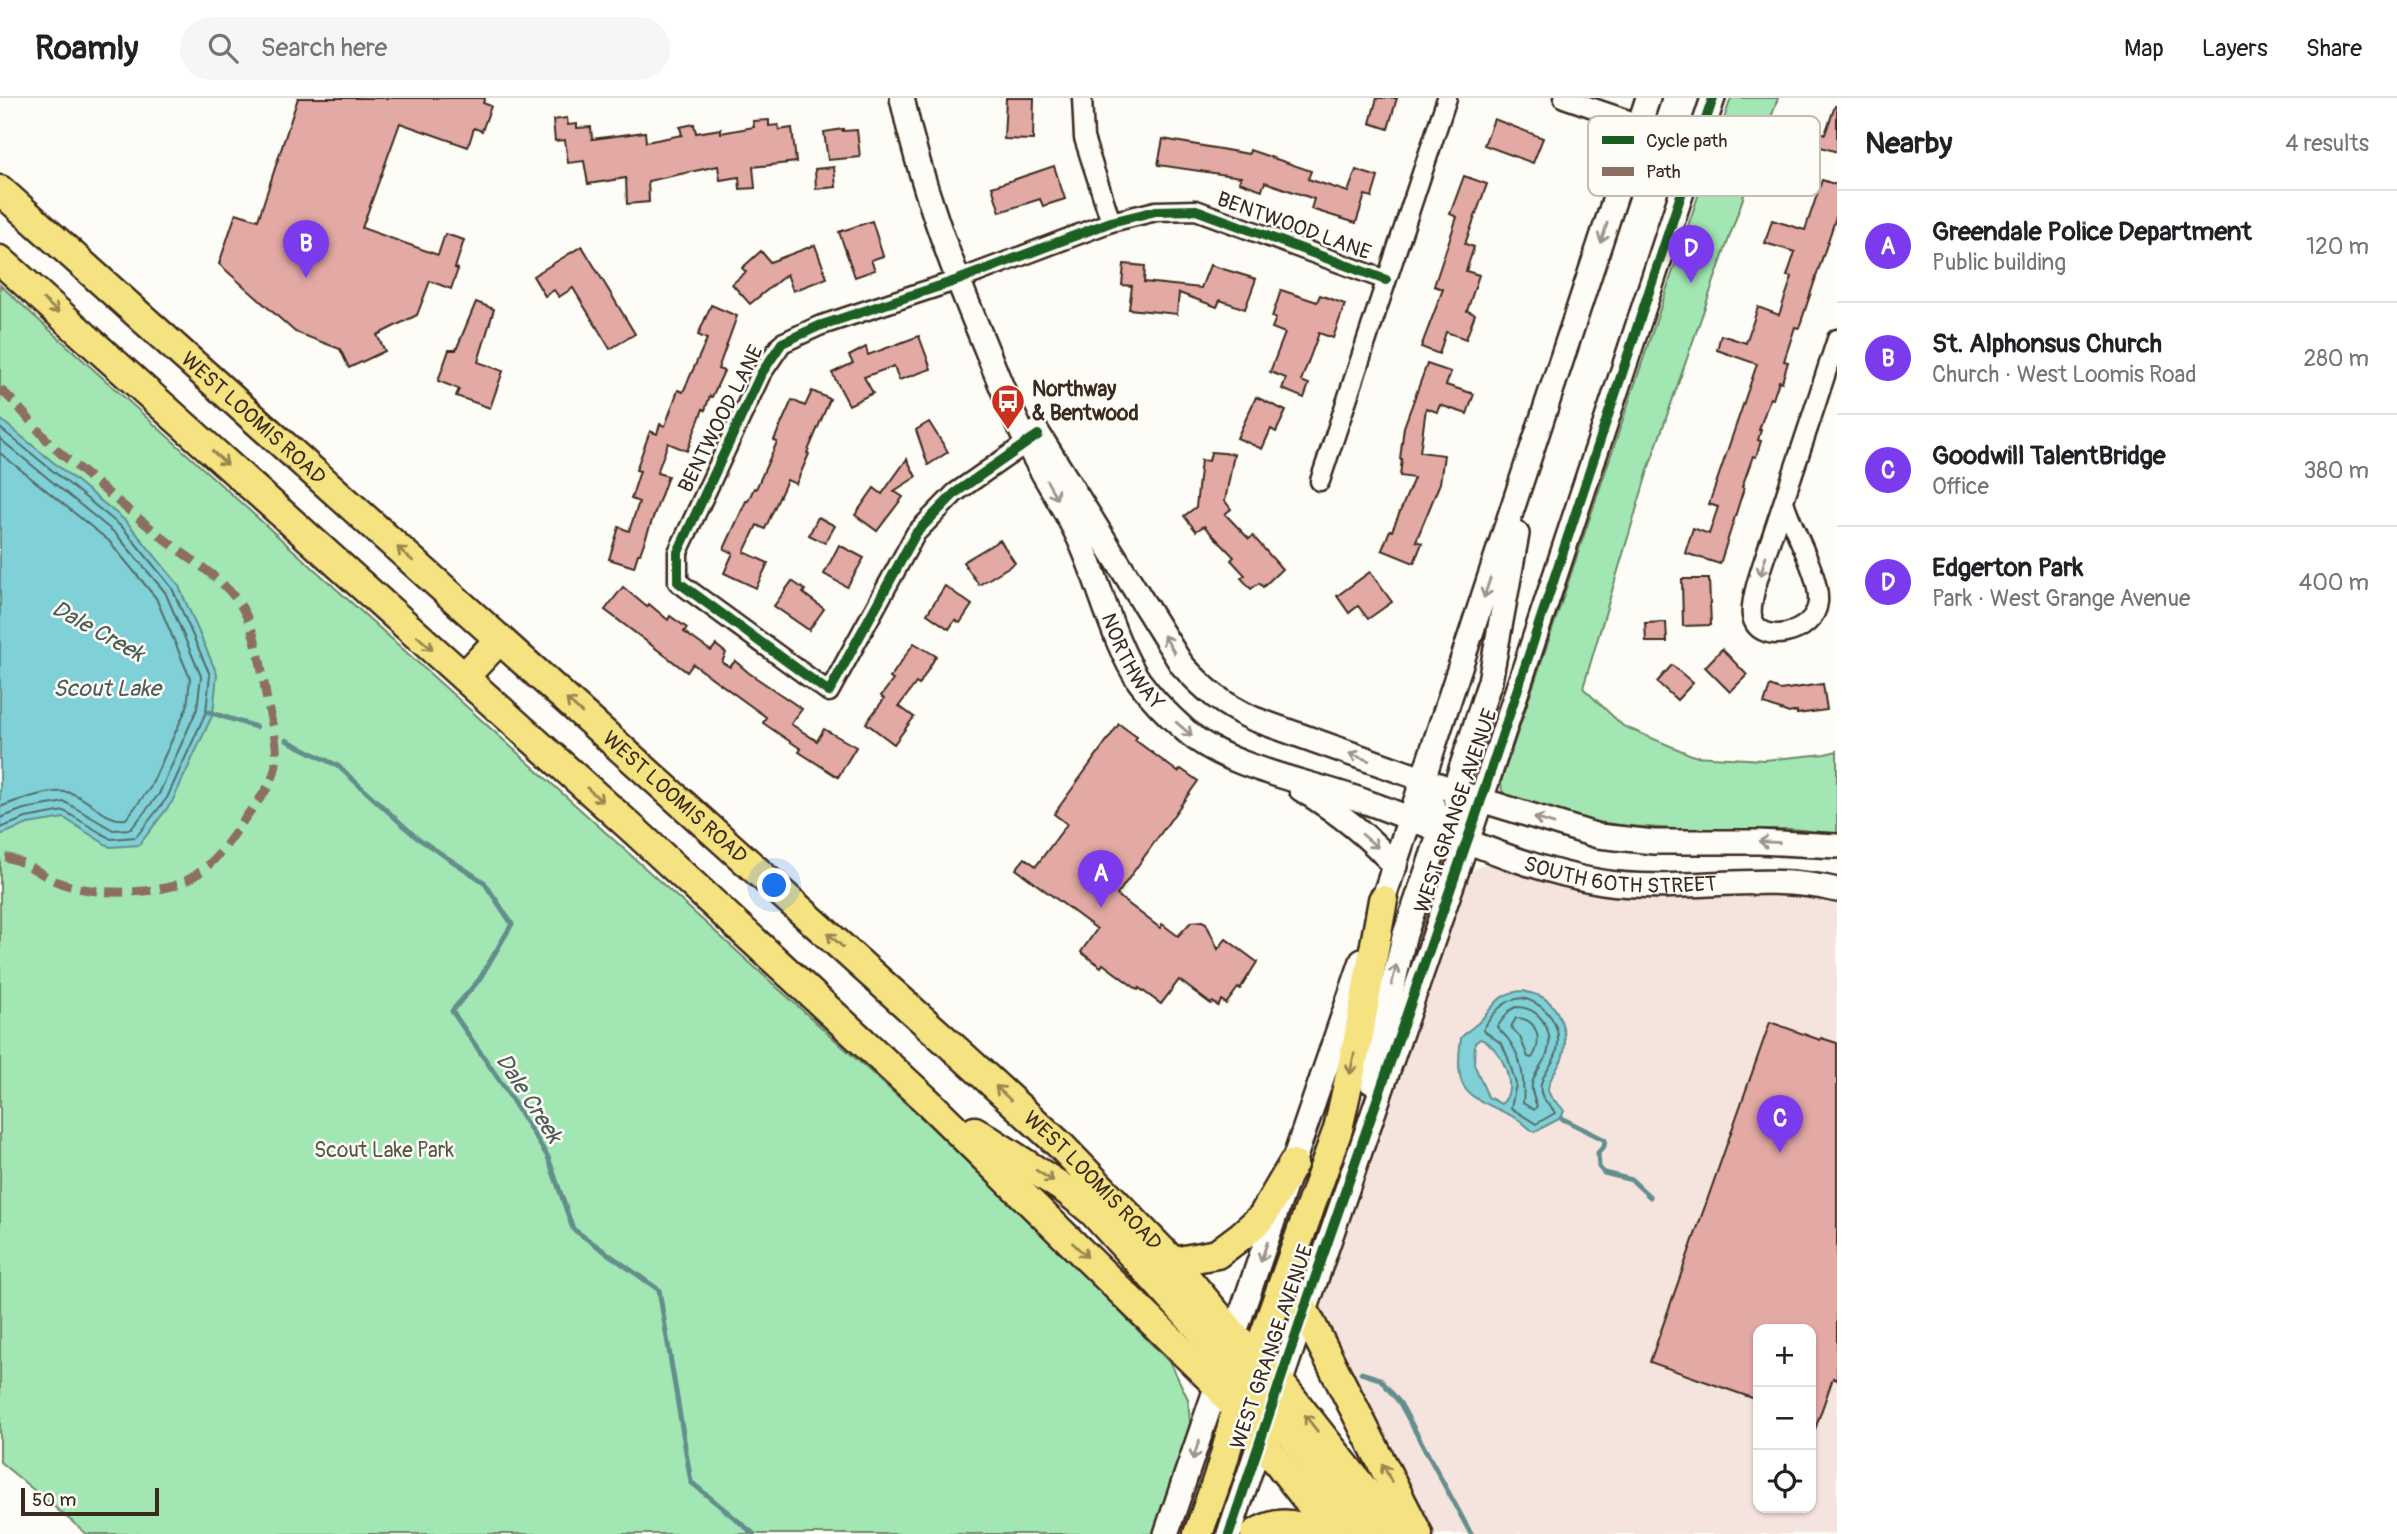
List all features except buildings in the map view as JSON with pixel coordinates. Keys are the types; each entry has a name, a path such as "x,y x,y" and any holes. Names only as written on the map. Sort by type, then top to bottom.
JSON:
{"main road":[{"name":"WEST LOOMIS ROAD","path":"0,190 1060,1145 1173,1262 1334,1534"},
{"path":"0,260 636,832 926,1100 1066,1190 1093,1212 1291,1434 1367,1534"},
{"path":"464,677 500,639"},
{"path":"1198,1534 1338,1129 1383,901"},
{"path":"1173,1262 1217,1254 1241,1236 1262,1217 1293,1164"},
{"path":"1304,1310 1418,1534"},
{"name":"WEST LOOMIS ROAD","path":"1247,1386 1399,1534"},
{"path":"1255,1534 1268,1526 1287,1523 1321,1534"}],"street":[{"name":"NORTHWAY","path":"902,98 914,153 958,280 992,362 1076,532 1097,579 1119,641 1139,680 1166,713 1191,735 1232,758 1411,818"},
{"path":"1082,98 1084,138 1111,222"},
{"path":"1320,481 1447,98"},
{"path":"1564,98 1617,116"},
{"name":"WEST GRANGE AVENUE","path":"1642,116 1648,98"},
{"name":"WEST GRANGE AVENUE","path":"1707,116 1713,98"},
{"name":"WEST GRANGE AVENUE","path":"1229,1534 1247,1386 1293,1164 1395,866 1616,196"},
{"name":"WEST GRANGE AVENUE","path":"1166,1534 1247,1386 1304,1310 1481,800 1680,196"},
{"name":"BENTWOOD LANE","path":"1032,439 955,493 916,533 829,692 678,582 678,552 761,373 782,343 819,326 958,280 1111,222 1156,211 1196,210 1386,280"},
{"path":"1784,501 1789,520 1810,565 1818,600 1812,618 1804,628 1795,632 1774,634 1758,627 1752,618 1752,606 1784,501 1837,340"},
{"name":"NORTHWAY","path":"1032,439 1182,665 1203,688 1227,706 1254,719 1423,780"},
{"path":"1467,841 1454,790 1490,681 1532,452"},
{"path":"1275,773 1319,800 1373,843 1395,866"},
{"path":"1356,1162 1394,971 1441,830 1423,780"},
{"name":"SOUTH 60TH STREET","path":"1423,780 1598,836 1654,842 1758,842 1837,846"},
{"name":"SOUTH 60TH STREET","path":"1411,818 1541,867 1602,882 1668,887 1756,881 1837,890"}],"shaded area":[{"path":"1488,863 1559,883 1679,896 1779,894 1837,904 1837,1534 1437,1534 1368,1414 1319,1311 1467,875"}],"green space":[{"path":"1731,98 1778,98 1772,116 1725,116"},
{"path":"1698,196 1744,196 1649,467 1583,688 1623,726 1694,756 1764,760 1837,751 1837,834 1793,829 1676,829 1591,821 1509,798 1502,791 1501,782"},
{"name":"Scout Lake Park","path":"0,285 926,1122 1087,1278 1171,1364 1188,1399 1190,1423 1155,1534 87,1534 0,1462"}],"water":[{"name":"Scout Lake","path":"0,419 127,522 178,584 217,674 213,714 172,802 139,845 110,847 64,818 28,824 0,835"},
{"path":"1524,991 1547,1001 1558,1015 1564,1032 1562,1059 1548,1089 1550,1096 1564,1111 1561,1118 1534,1132 1516,1118 1468,1092 1462,1084 1460,1073 1461,1038 1497,1001 1515,992","holes":["1480,1039 1495,1049 1506,1068 1509,1089 1501,1104 1488,1097 1474,1064 1475,1043"]}],"waterway":[{"name":"Dale Creek","path":"209,712 256,727"},
{"name":"Dale Creek","path":"286,740 338,766 416,837 484,882 512,924 479,980 452,1011 548,1157 573,1229 659,1290 691,1482 754,1534"},
{"path":"1561,1118 1605,1140 1598,1153 1599,1167 1604,1173 1632,1180 1650,1197"},
{"path":"1361,1373 1380,1379 1400,1403 1471,1534"}],"marked path":[{"path":"0,389 56,449 145,524 213,575 239,602 256,645 276,752 275,769 268,787 225,847 197,874 173,886 129,892 81,889 53,880 14,859 0,857"}],"cycle path":[{"path":"1707,116 1713,98"},
{"path":"1229,1534 1474,821 1681,196"},
{"path":"1038,435 955,493 916,533 829,692 678,582 678,552 761,374 782,343 819,326 958,280 1111,222 1156,211 1196,210 1386,280"}],"place":[{"name":"St. Alphonsus Church","path":"306,278"},
{"name":"Edgerton Park","path":"1691,283"},
{"name":"Northway & Bentwood","path":"1008,431"},
{"name":"Greendale Police Department","path":"1101,908"},
{"name":"Goodwill TalentBridge","path":"1780,1153"}]}
